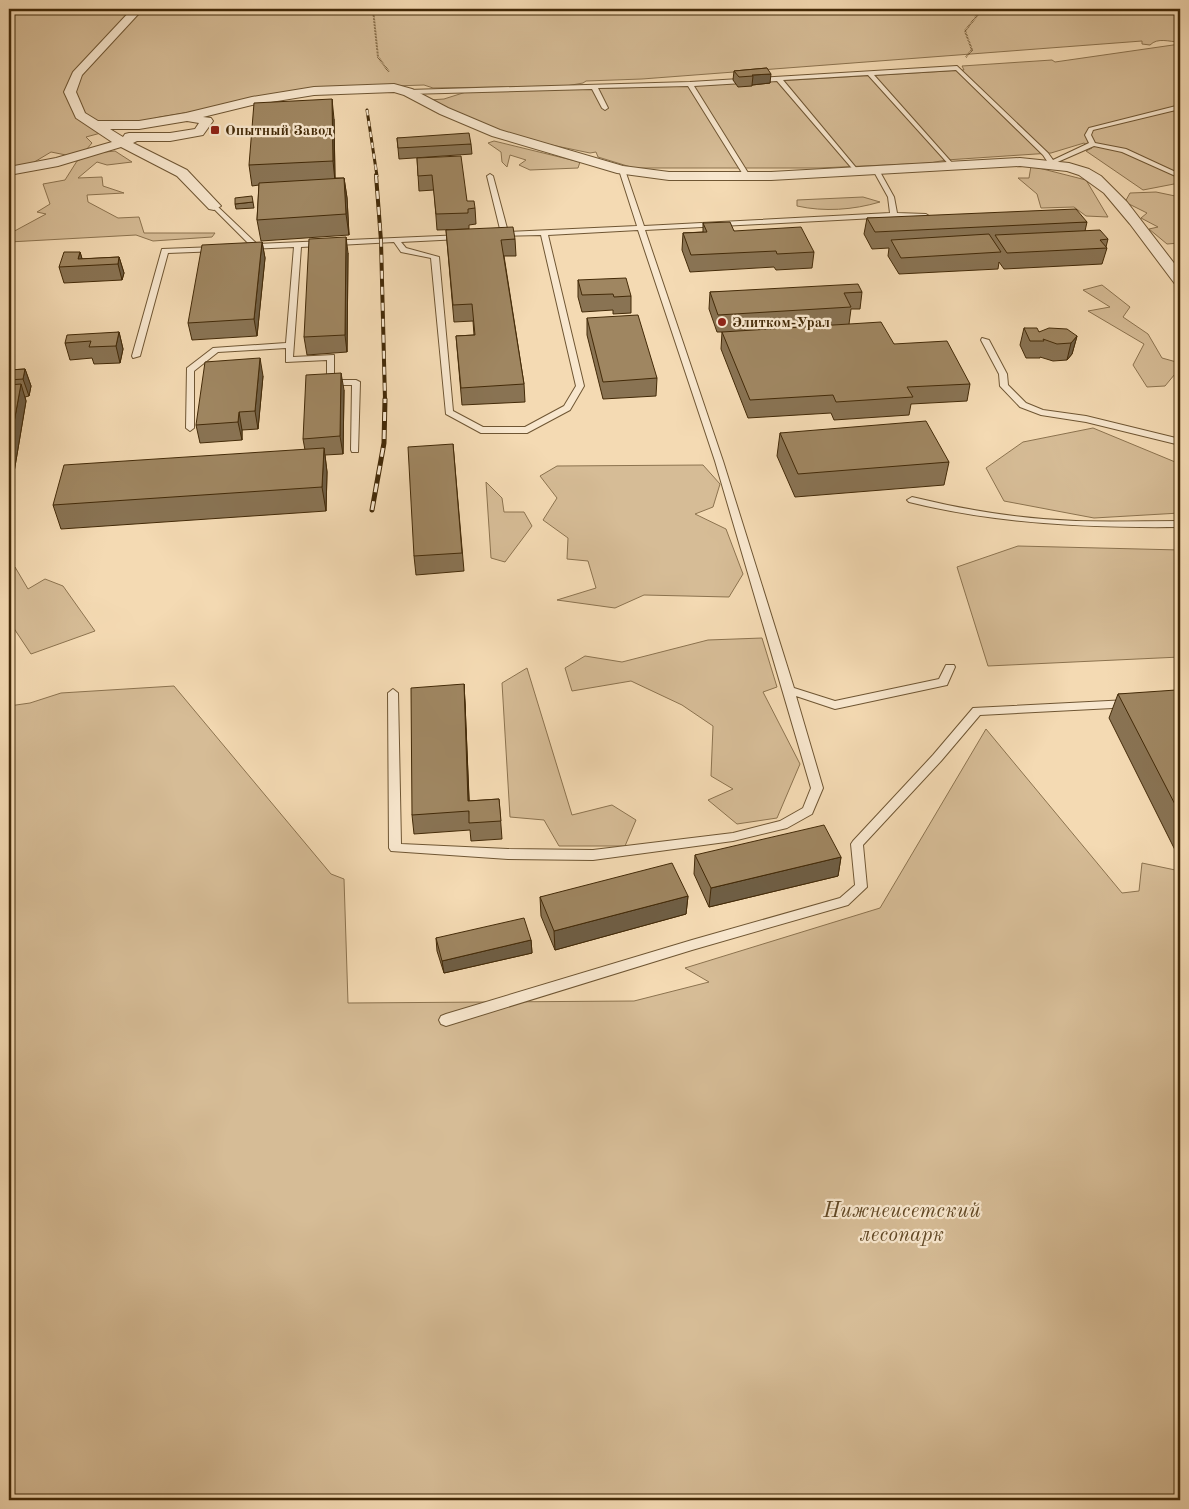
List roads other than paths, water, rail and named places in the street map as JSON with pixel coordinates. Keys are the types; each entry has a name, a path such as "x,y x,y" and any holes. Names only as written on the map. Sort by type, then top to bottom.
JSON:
{"street":[{"path":"138,9 78,74 70,92 80,115 118,139 182,173 214,206"},
{"path":"95,125 139,125 186,117 252,101 314,91 394,88 408,92 444,112 496,133 622,170 669,176 747,176 1020,162 1052,163 1084,172 1097,180 1130,214 1180,280"},
{"path":"9,171 58,162 118,139 142,137 170,138 199,132 207,120 186,117"}],"lane":[{"path":"408,92 690,84 957,68 1046,154 1052,163 1093,144 1124,150 1180,176"},
{"path":"869,73 952,166"},
{"path":"779,79 856,171"},
{"path":"690,84 747,176"},
{"path":"595,88 605,108"},
{"path":"1093,144 1088,135 1091,129 1180,108"},
{"path":"393,693 395,848 508,854 593,855 733,836 782,825 808,811 817,788 789,690 719,461 643,228 622,170"},
{"path":"876,170 891,197 894,215"},
{"path":"490,176 505,235"},
{"path":"214,206 256,247"},
{"path":"495,235 894,215 934,217"},
{"path":"396,240 404,250 435,257 449,412 481,430 527,430 567,408 580,386 544,233"},
{"path":"238,248 465,237"},
{"path":"298,245 289,360 331,357 330,383 356,382 355,450"},
{"path":"136,356 165,251 220,249"},
{"path":"985,340 1003,374 1004,386 1023,405 1041,412 1086,419 1180,442"},
{"path":"190,428 190,370 216,350 290,345"},
{"path":"912,500 936,506 1012,518 1075,524 1180,524"},
{"path":"789,690 835,706 943,682 950,666"},
{"path":"446,1020 692,945 844,902 861,887 857,844 938,758 977,711 1142,703"}],"railway":[{"path":"367,110 377,176"},
{"path":"376,175 381,241 385,400"},
{"path":"372,510 384,443 385,400"}],"place":[{"name":"Опытный Завод","path":"215,130"},
{"name":"Элитком-Урал","path":"722,322"}],"park label":[{"name":"Нижнеисетский лесопарк","path":"902,1222"}]}
